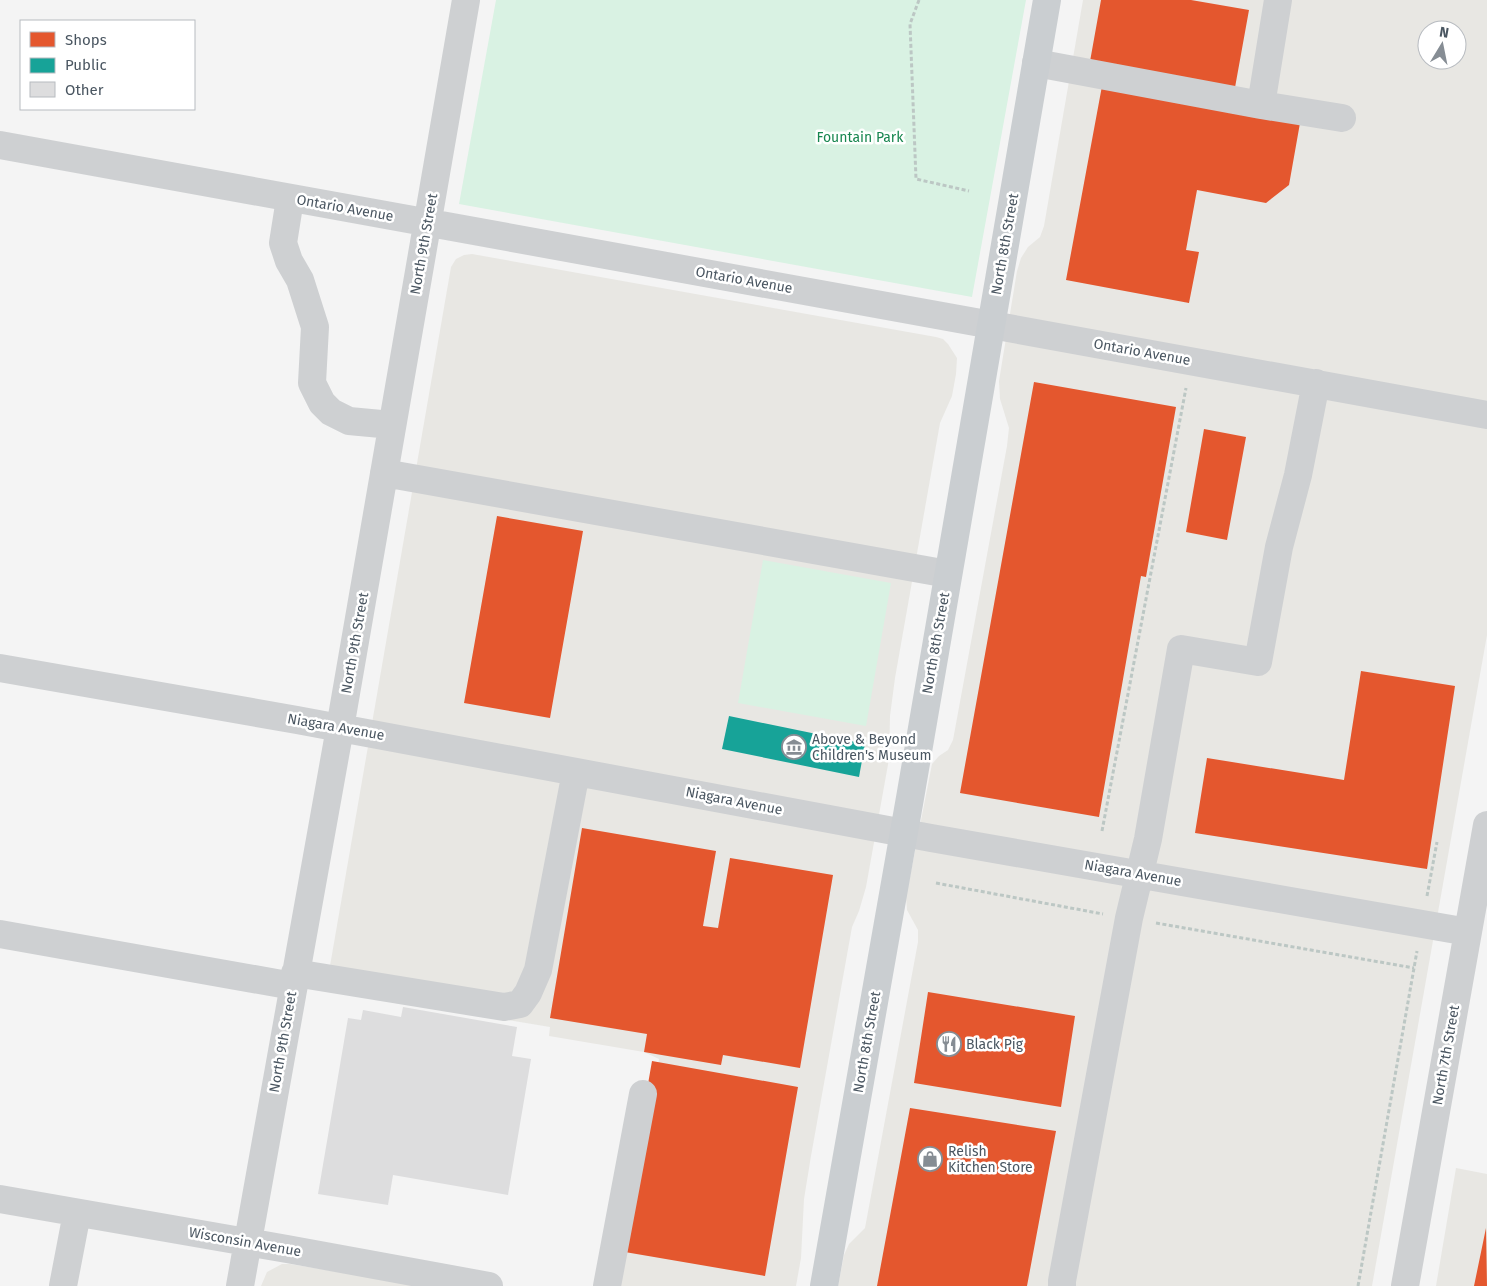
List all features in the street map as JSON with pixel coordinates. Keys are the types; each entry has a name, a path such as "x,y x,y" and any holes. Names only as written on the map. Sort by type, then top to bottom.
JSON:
{"main road":[{"name":"North 8th Street","path":"824,1286 1047,0"}],"street":[{"name":"North 9th Street","path":"240,1286 340,728 466,0"},
{"path":"1261,105 1278,0"},
{"path":"1036,63 1261,105 1342,118"},
{"name":"Ontario Avenue","path":"0,145 290,199 428,222 1487,414"},
{"path":"290,199 283,243 289,261 300,280 315,327 312,383 322,403 331,412 349,421 392,425"},
{"path":"1062,1286 1129,918 1140,874 1181,649 1258,662 1279,547 1298,475 1316,383"},
{"path":"384,473 948,574"},
{"name":"Niagara Avenue","path":"0,668 1422,924 1476,916"},
{"path":"0,934 294,980 504,1007 520,1004 528,993 538,970 576,772"},
{"name":"North 7th Street","path":"1405,1286 1476,916 1487,825"},
{"path":"607,1286 643,1094"},
{"name":"Wisconsin Avenue","path":"0,1200 248,1242 421,1280 489,1286"},
{"path":"63,1286 77,1213"}],"path":[{"path":"919,0 910,24 916,179 969,190"},
{"path":"1102,831 1191,361"},
{"path":"1358,1286 1437,842"},
{"path":"936,883 1414,968"}],"shaded area":[{"path":"1083,0 1487,0 1487,635 1372,1286 838,1286 844,1255 849,1244 865,1228 918,942 918,930 907,910 906,897 932,764 948,750 953,740 1007,446 1009,428 1000,399 999,381 1017,271 1021,258 1028,247 1040,237 1044,226"},
{"path":"472,254 936,337 943,339 948,344 957,358 952,396 940,423 895,678 890,716 889,759 866,887 852,927 811,1156 804,1199 801,1258 796,1286 620,1286 659,1059 644,1052 549,1036 550,1027 326,989 451,267 456,259"},
{"path":"1456,1168 1487,1174 1487,1286 1436,1286"},
{"path":"282,1264 423,1286 261,1286 267,1272"}],"green space":[{"name":"Fountain Park","path":"496,0 1026,0 972,297 459,204"},
{"path":"763,560 891,583 866,726 738,703"}],"building: Shops":[{"path":"1101,0 1191,0 1249,10 1234,93 1089,67"},
{"path":"1102,86 1300,123 1289,185 1266,203 1197,190 1186,250 1199,252 1189,303 1066,280"},
{"path":"1034,382 1176,407 1146,577 1141,576 1099,817 960,793"},
{"path":"1204,429 1246,437 1227,540 1186,532"},
{"path":"497,516 583,531 550,718 464,703"},
{"path":"1361,671 1455,686 1427,869 1195,833 1207,758 1344,780"},
{"path":"582,828 716,851 703,926 718,928 730,858 833,875 800,1068 723,1055 721,1065 644,1052 647,1034 550,1018"},
{"path":"928,992 1075,1016 1061,1107 914,1083"},
{"path":"652,1061 798,1087 765,1276 619,1251"},
{"path":"910,1108 1056,1131 1027,1286 877,1286"},
{"path":"1486,1228 1487,1286 1474,1286"}],"building: Public":[{"name":"Above & Beyond Children's Museum","path":"729,716 865,744 859,777 722,749"}],"building: Other":[{"path":"403,1007 517,1027 512,1056 531,1059 508,1195 393,1175 388,1205 318,1194 348,1018 361,1020 363,1010 401,1017"}],"place":[{"name":"Above & Beyond Children's Museum","path":"794,747"},
{"name":"Black Pig","path":"949,1044"},
{"name":"Relish Kitchen Store","path":"930,1159"}]}
